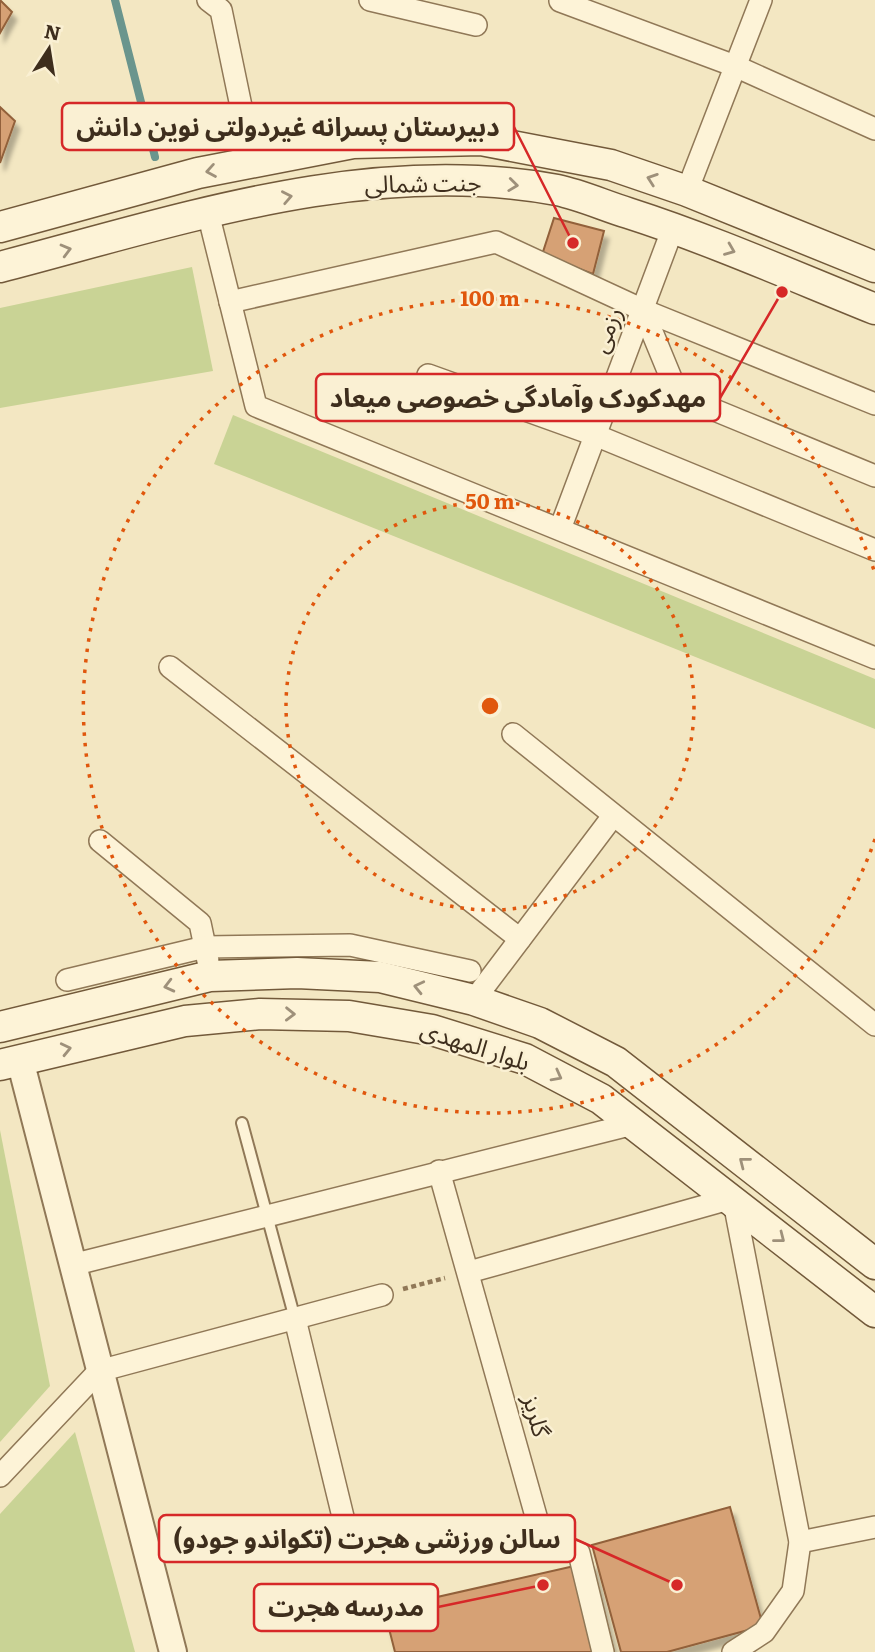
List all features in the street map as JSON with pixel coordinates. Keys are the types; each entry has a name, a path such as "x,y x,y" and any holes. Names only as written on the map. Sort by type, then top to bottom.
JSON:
{"main road":[{"name":"جنت شمالی","path":"0,227 198,173 353,143 481,140 611,165 687,191 875,267"},
{"name":"جنت شمالی","path":"0,267 208,213 355,184 460,178 559,191 673,228 875,309"},
{"path":"782,271 798,236"},
{"name":"بلوار المهدی","path":"0,1027 210,976 298,973 472,986 616,1062 875,1265"},
{"name":"بلوار المهدی","path":"10,1063 185,1021 260,1014 349,1016 432,1030 525,1059 601,1099 875,1312"},
{"path":"525,1059 540,1023"}],"street":[{"path":"209,0 221,10 253,164"},
{"path":"370,0 476,25"},
{"path":"687,191 761,0"},
{"path":"560,1 735,66 875,130"},
{"path":"208,213 256,406 875,658"},
{"name":"رزمی","path":"560,529 673,228"},
{"path":"230,302 496,242 643,310 875,404"},
{"path":"643,310 678,395 875,476"},
{"path":"428,375 595,435 875,550"},
{"path":"170,667 520,939"},
{"path":"513,734 875,1025"},
{"path":"67,980 205,947 350,945 472,986 520,939 612,816"},
{"path":"100,841 200,923 210,976"},
{"path":"10,1063 72,1265 173,1652"},
{"path":"72,1265 633,1124"},
{"name":"گلریز","path":"439,1171 543,1541 579,1553 603,1652"},
{"path":"469,1272 731,1200 800,1542 793,1591 764,1632 733,1652"},
{"path":"0,1476 99,1371 382,1295"},
{"path":"295,1319 345,1525"},
{"path":"800,1542 875,1527"}],"lane":[{"path":"243,1123 295,1319"}],"path":[{"path":"382,1295 469,1272"}],"green space":[{"path":"192,267 213,371 0,408 0,308"},
{"path":"233,415 875,679 875,729 214,464"},
{"path":"0,1130 50,1386 0,1442"},
{"path":"75,1432 135,1652 0,1652 0,1514"}],"building":[{"path":"0,0 12,12 0,33"},
{"path":"0,107 15,121 0,163"},
{"path":"554,218 604,231 593,274 542,255"},
{"path":"730,1507 763,1626 667,1652 621,1652 592,1545"},
{"path":"592,1562 614,1652 395,1652 384,1609"}],"waterway":[{"path":"115,0 155,157"}],"place":[{"name":"دبیرستان پسرانه غیردولتی نوین دانش","path":"573,243"},
{"name":"مهدکودک وآمادگی خصوصی میعاد","path":"782,292"},
{"name":"مدرسه هجرت","path":"543,1585"},
{"name":"سالن ورزشی هجرت (تکواندو جودو)","path":"677,1585"}]}
